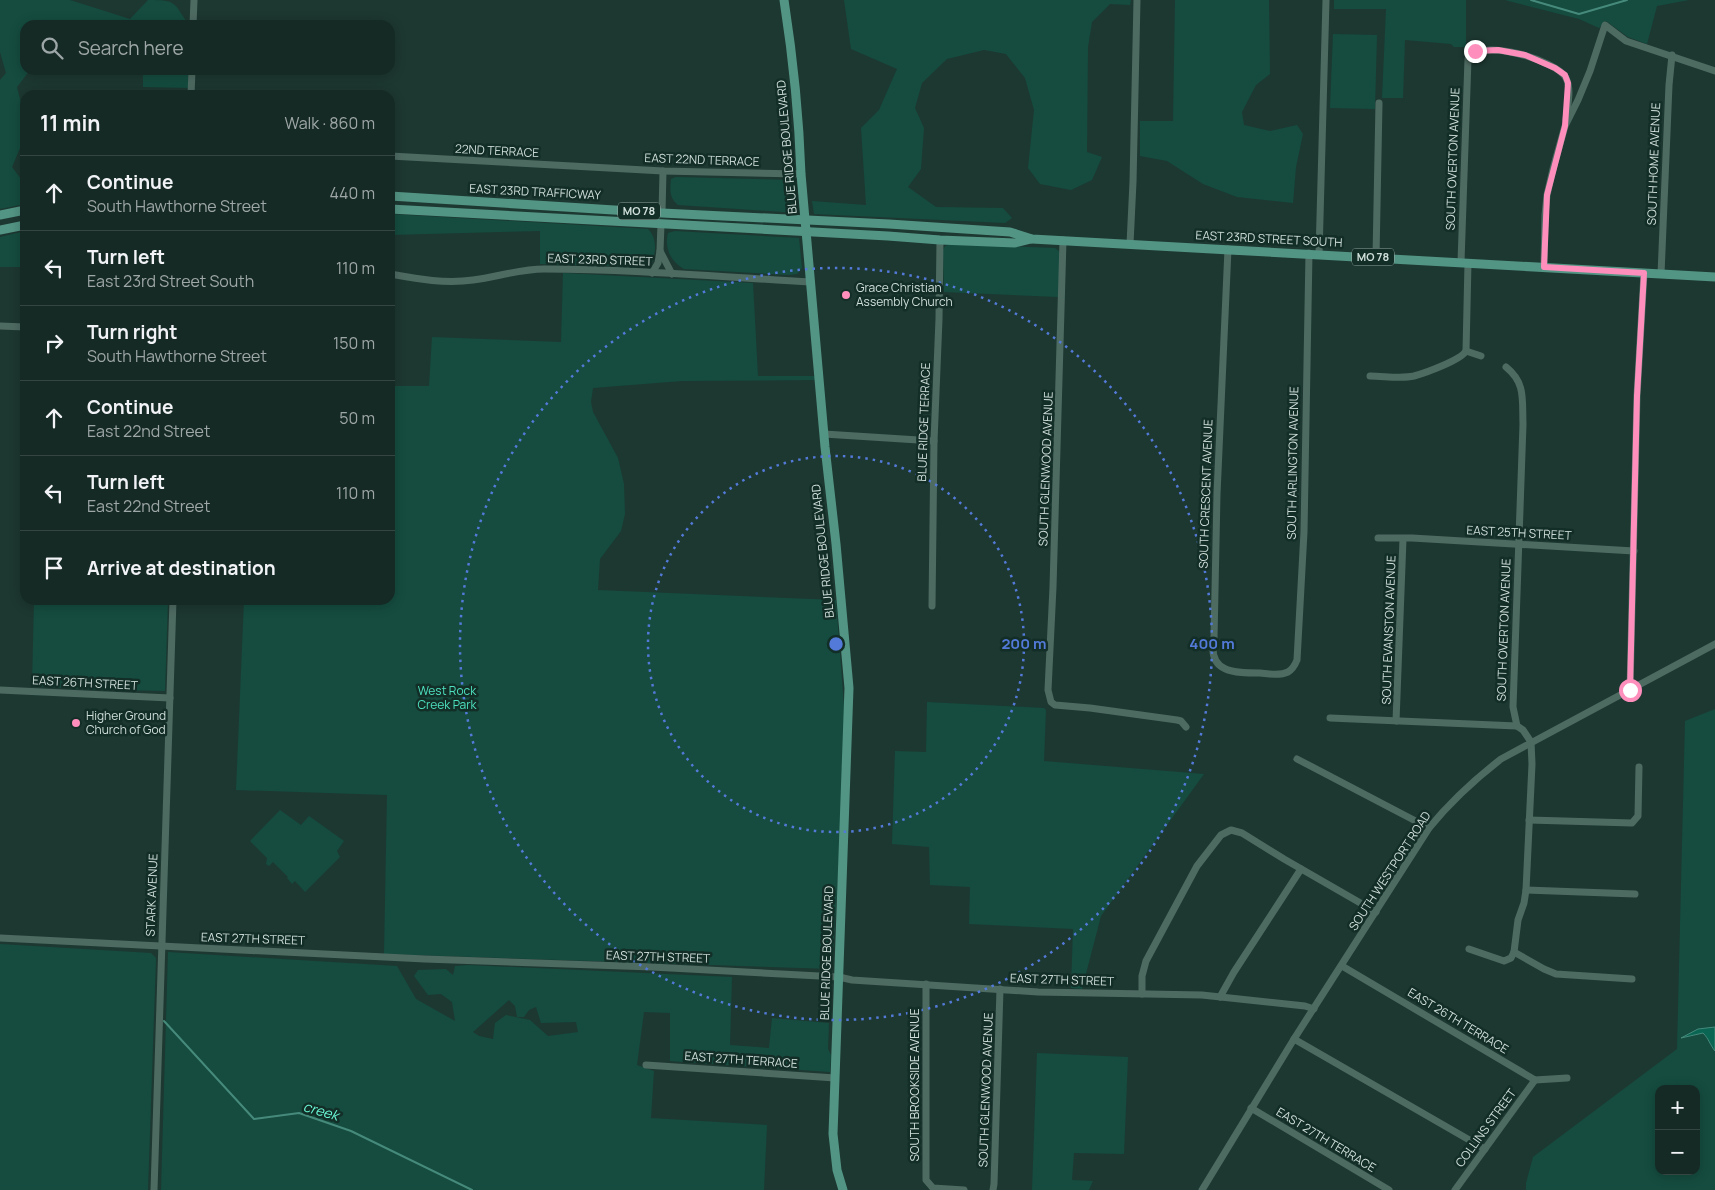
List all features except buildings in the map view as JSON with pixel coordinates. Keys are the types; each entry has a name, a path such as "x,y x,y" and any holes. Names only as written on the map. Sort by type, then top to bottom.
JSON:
{"main road":[{"name":"BLUE RIDGE BOULEVARD","path":"784,0 800,137 801,174 824,434 849,688 833,1134 837,1170 843,1190"},
{"name":"EAST 23RD TRAFFICWAY","path":"395,196 662,213 889,224"},
{"name":"EAST 23RD TRAFFICWAY","path":"395,209 888,236"},
{"path":"0,215 20,211"},
{"name":"EAST 23RD STREET SOUTH","path":"889,224 1010,232 1032,238 1063,240 1715,277"},
{"path":"0,230 20,226"},
{"name":"EAST 23RD STREET SOUTH","path":"888,236 1015,243 1032,238"}],"street":[{"path":"193,20 194,0"},
{"path":"1130,244 1137,0"},
{"path":"1320,254 1326,0"},
{"path":"1544,267 1547,195 1565,126 1590,71 1605,25 1626,40 1715,71"},
{"name":"SOUTH OVERTON AVENUE","path":"1466,351 1464,262 1469,56 1475,51 1512,51 1525,55 1565,75 1568,83 1568,95 1565,126"},
{"name":"SOUTH HOME AVENUE","path":"1661,274 1672,55"},
{"path":"191,90 192,75"},
{"path":"1376,257 1379,103"},
{"name":"22ND TERRACE","path":"395,156 602,168"},
{"name":"EAST 22ND TERRACE","path":"602,168 801,174"},
{"path":"662,213 663,171"},
{"path":"652,273 658,263 661,224"},
{"name":"BLUE RIDGE TERRACE","path":"932,606 934,441 940,319 940,240"},
{"name":"SOUTH GLENWOOD AVENUE","path":"1063,240 1048,690 1050,699 1055,705 1177,720 1186,727"},
{"name":"SOUTH CRESCENT AVENUE","path":"1228,249 1216,494 1212,647 1217,662 1222,668 1235,673 1283,674 1290,670"},
{"path":"660,251 672,274"},
{"name":"SOUTH ARLINGTON AVENUE","path":"1290,670 1297,660 1304,532 1309,253"},
{"name":"EAST 23RD STREET","path":"395,275 435,282 452,282 474,280 516,271 542,269 811,282"},
{"path":"1630,690 1637,396 1644,273"},
{"path":"0,326 20,327"},
{"path":"1370,376 1413,376 1454,361 1464,355 1466,351 1481,356"},
{"name":"SOUTH OVERTON AVENUE","path":"1506,367 1515,374 1522,387 1513,707 1517,726"},
{"path":"824,434 934,441"},
{"name":"EAST 25TH STREET","path":"1378,538 1412,538 1634,551"},
{"name":"SOUTH EVANSTON AVENUE","path":"1396,721 1403,539"},
{"name":"STARK AVENUE","path":"154,1190 173,605"},
{"name":"SOUTH WESTPORT ROAD","path":"1202,1190 1294,1039 1429,828 1449,803 1474,780 1501,760 1531,742 1715,644"},
{"name":"EAST 26TH STREET","path":"0,690 170,698"},
{"path":"1330,718 1517,726 1523,730 1531,742 1532,764 1526,890 1518,920 1514,952 1511,958 1504,961 1470,949"},
{"path":"1296,759 1429,828"},
{"path":"1529,820 1632,823 1638,816 1639,767"},
{"path":"1142,994 1142,976 1146,961 1197,866 1221,835 1231,830 1242,832 1301,869 1376,912"},
{"path":"1220,997 1234,972 1301,869"},
{"path":"1526,890 1635,894"},
{"name":"EAST 27TH STREET","path":"0,938 425,959 652,967 839,977 852,980 1038,992 1220,997 1305,1006 1314,1009"},
{"path":"1514,952 1544,970 1556,974 1632,978"},
{"name":"EAST 26TH TERRACE","path":"1342,966 1535,1080"},
{"name":"SOUTH BROOKSIDE AVENUE","path":"926,984 926,1180 933,1188 964,1190"},
{"name":"SOUTH GLENWOOD AVENUE","path":"992,1189 994,1184 1000,990"},
{"path":"1294,1039 1485,1149"},
{"name":"EAST 27TH TERRACE","path":"646,1065 835,1078"},
{"path":"1535,1080 1567,1078"},
{"name":"COLLINS STREET","path":"1454,1190 1535,1080"},
{"name":"EAST 27TH TERRACE","path":"1252,1108 1389,1190"}],"green space":[{"path":"0,0 70,0 130,19 148,0 164,1 177,7 186,20 20,20 20,75 26,75 17,87 20,99 20,148 12,167 20,178 20,205 0,209 0,80 6,73 0,52"},
{"path":"844,0 1131,0 1130,5 1110,4 1092,22 1088,47 1087,152 1102,157 1092,180 1071,190 1040,184 1028,168 1034,110 1025,78 1006,54 984,50 947,59 922,83 915,108 924,128 921,169 908,187 936,207 1003,208 1012,218 1005,223 814,214 812,201 866,205 861,128 879,110 897,69 851,49"},
{"path":"1175,0 1269,0 1270,74 1256,85 1242,112 1244,125 1270,131 1297,125 1303,134 1296,167 1293,203 1237,197 1203,184 1167,161 1140,156 1140,121 1173,121"},
{"path":"1334,0 1466,0 1466,47 1405,40 1403,98 1382,98 1386,9 1334,9"},
{"path":"1505,0 1689,0 1657,6 1647,44 1628,37 1606,21 1599,28 1579,19"},
{"path":"1333,34 1377,35 1375,109 1330,108"},
{"path":"143,75 188,75 188,88 143,87"},
{"path":"676,177 789,180 794,185 798,213 678,205 673,200 670,190 671,179"},
{"path":"395,214 648,229 655,242 654,257 650,267 540,264 540,231 395,235"},
{"path":"675,231 799,238 802,268 797,274 789,275 684,269 675,263 668,249 668,233"},
{"path":"20,232 20,267 0,267 0,237"},
{"path":"951,244 1055,248 1059,251 1060,255 1059,297 944,292 943,250 945,246"},
{"name":"West Rock Creek Park","path":"563,273 753,283 758,376 815,376 815,380 682,381 593,388 591,402 593,412 618,458 624,484 625,514 621,531 600,559 598,590 836,600 844,706 849,706 832,969 384,954 387,795 236,790 244,605 395,605 395,386 429,386 432,337 561,342"},
{"path":"34,605 168,605 165,691 32,686"},
{"path":"927,702 1044,708 1046,710 1044,761 1204,774 1101,916 1082,989 1071,988 1073,929 969,924 970,887 930,885 929,847 892,844 895,751 926,752"},
{"path":"1715,709 1715,1190 1526,1190 1533,1157 1677,1049 1685,721"},
{"path":"280,810 301,825 309,816 344,841 337,851 340,857 305,892 295,881 292,884 288,877 273,862 269,866 266,864 267,858 250,841"},
{"path":"0,944 151,953 156,958 148,1190 0,1190"},
{"path":"168,952 397,966 416,999 455,1021 452,1002 441,994 428,995 414,976 418,970 446,969 453,975 455,966 468,965 732,977 730,1045 769,1048 772,1018 829,1023 828,1049 831,1055 830,1072 670,1061 670,1013 644,1012 637,1065 654,1071 651,1118 767,1125 764,1190 161,1190","holes":["509,1000 515,1006 517,1017 524,1017 529,1010 536,1007 541,1023 576,1022 578,1032 548,1036 530,1020 506,1015 495,1023 493,1039 479,1036 473,1032"]},
{"path":"1037,1053 1128,1057 1124,1154 1074,1153 1072,1180 1093,1181 1089,1190 1032,1190"}],"shaded area":[{"path":"1715,1027 1715,1051 1703,1033 1681,1038 1698,1029"}],"waterway":[{"path":"1531,0 1579,14 1627,0"},
{"name":"creek","path":"164,1021 254,1119 299,1113 351,1131 472,1190"}],"place":[{"name":"Grace Christian Assembly Church","path":"846,295"},
{"name":"Higher Ground Church of God","path":"76,723"}],"route":[{"path":"1475,51 1512,51 1525,55 1555,68 1565,75 1568,83 1565,126 1547,195 1544,267 1644,273 1637,396 1630,690"}]}
